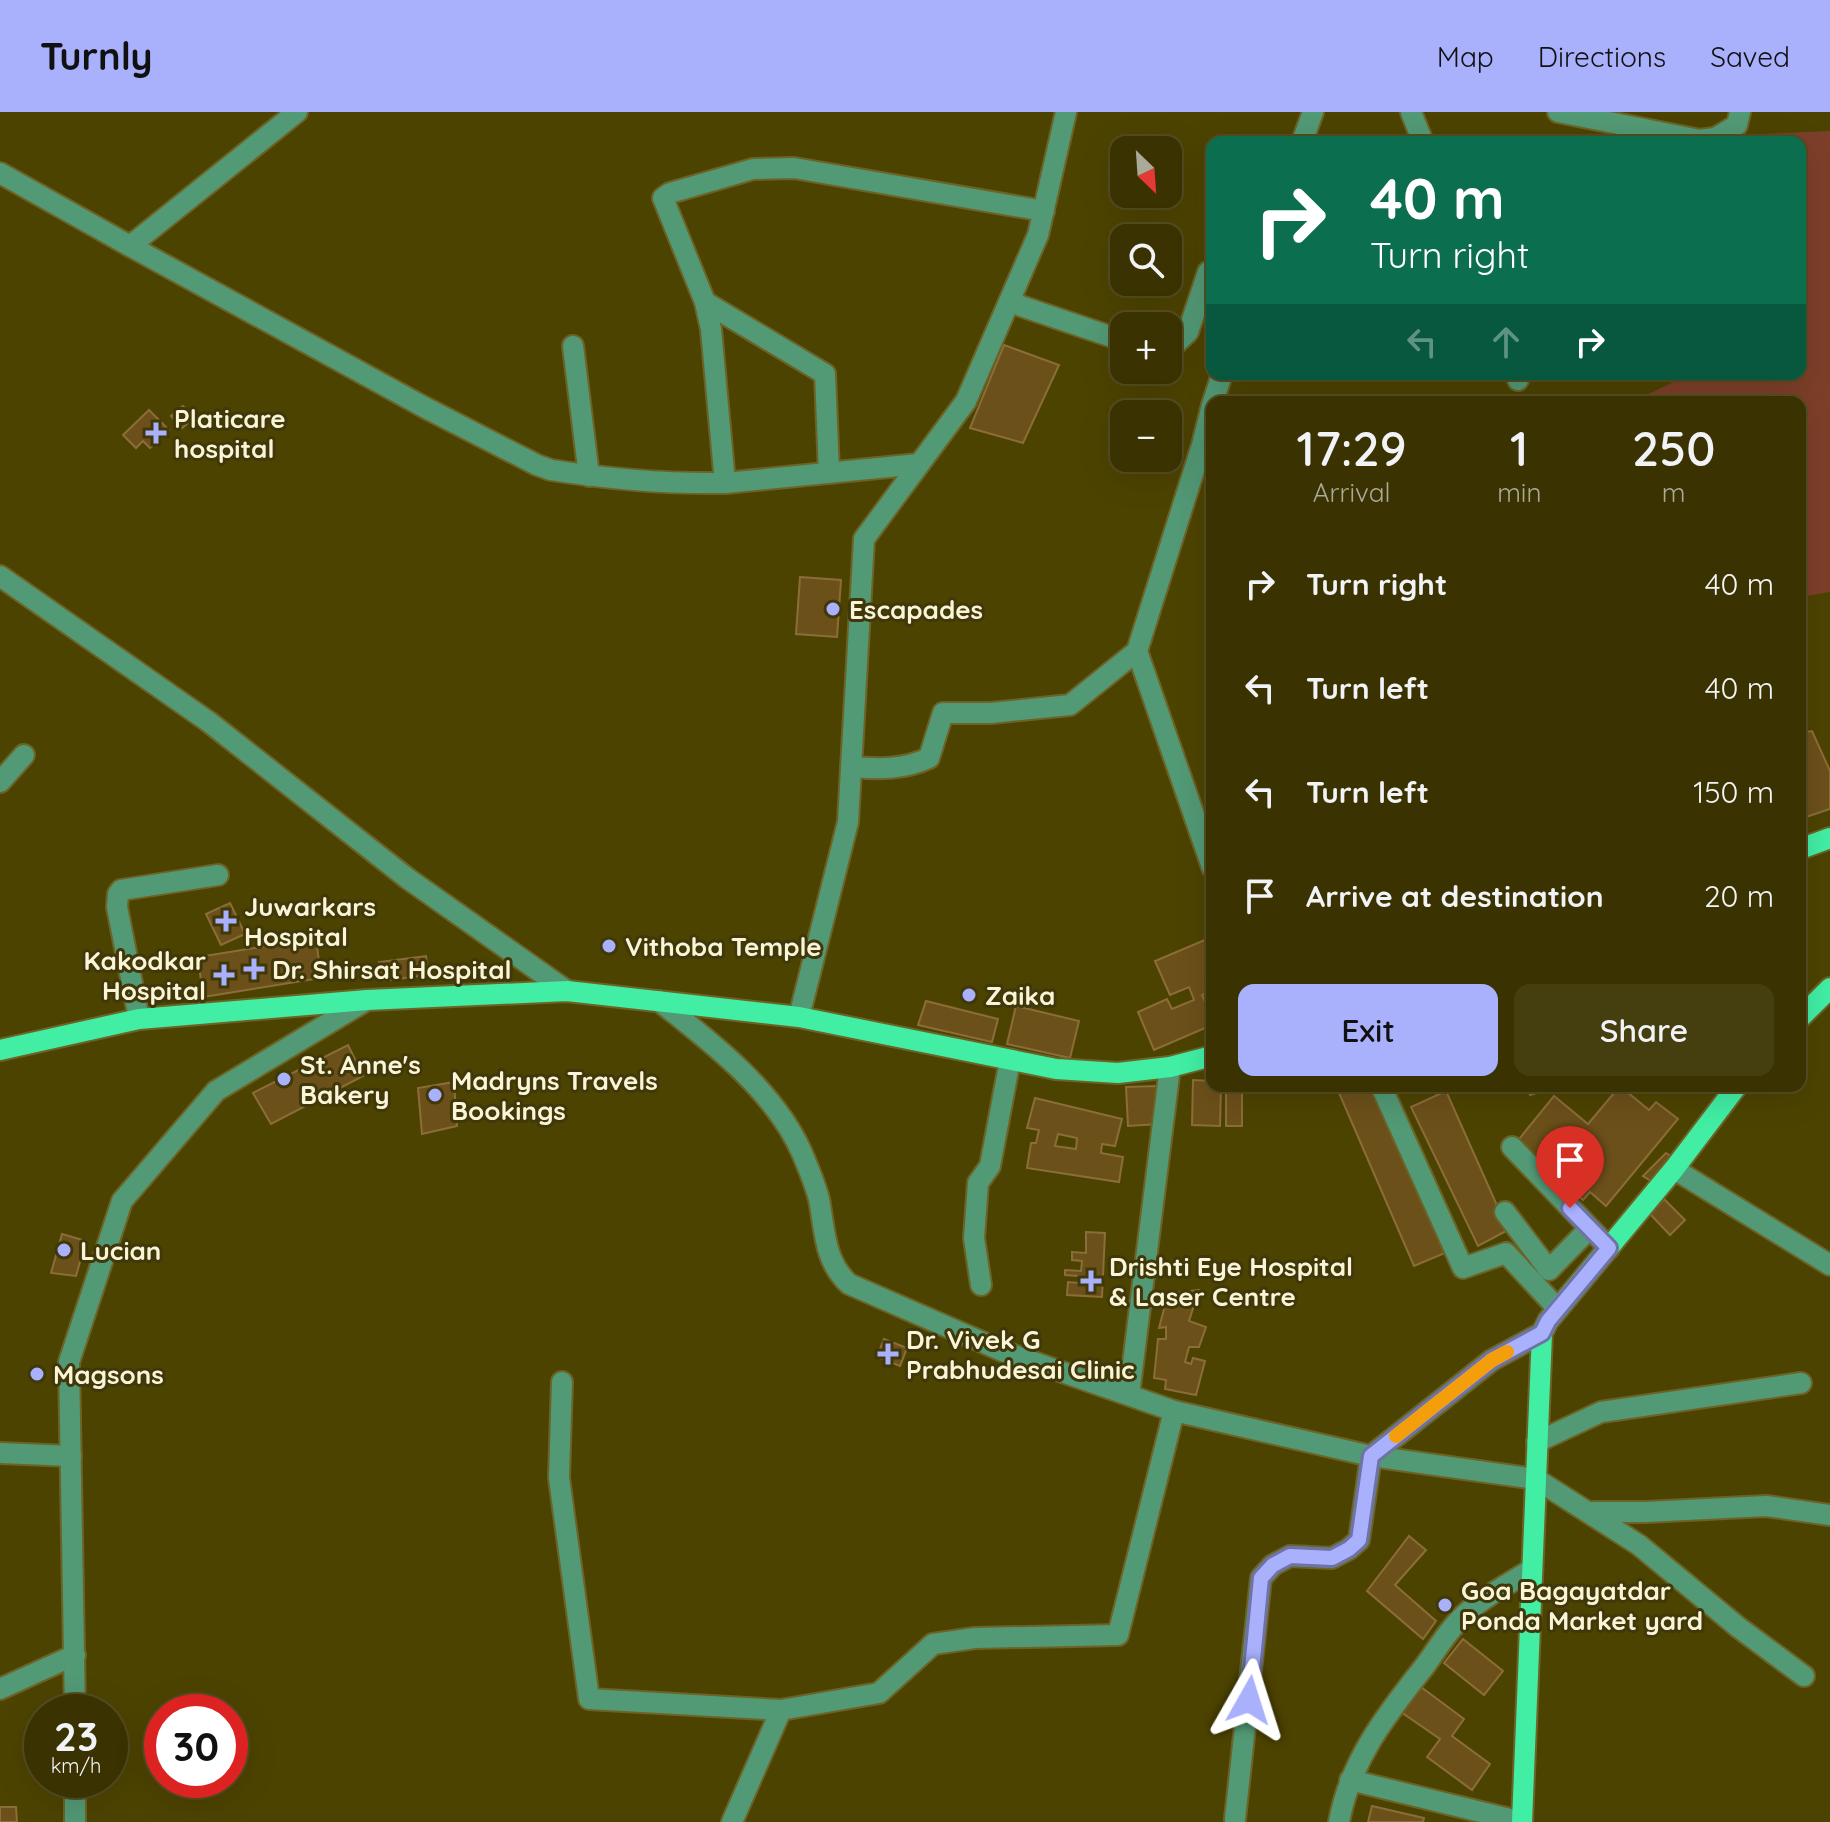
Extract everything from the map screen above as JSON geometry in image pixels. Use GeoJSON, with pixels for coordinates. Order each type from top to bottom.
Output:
{"type":"FeatureCollection","features":[{"type":"Feature","properties":{"kind":"main road"},"geometry":{"type":"LineString","coordinates":[[1806,847],[1830,838]]}},
{"type":"Feature","properties":{"kind":"main road"},"geometry":{"type":"LineString","coordinates":[[1806,1012],[1830,988]]}},
{"type":"Feature","properties":{"kind":"main road"},"geometry":{"type":"LineString","coordinates":[[0,1050],[139,1019],[367,1000],[567,991],[799,1017],[1056,1069],[1118,1073],[1170,1067],[1206,1058]]}},
{"type":"Feature","properties":{"kind":"main road"},"geometry":{"type":"LineString","coordinates":[[1522,1822],[1542,1333],[1548,1321],[1674,1169],[1732,1092]]}},
{"type":"Feature","properties":{"kind":"street"},"geometry":{"type":"LineString","coordinates":[[130,246],[297,112]]}},
{"type":"Feature","properties":{"kind":"street"},"geometry":{"type":"LineString","coordinates":[[799,1017],[848,822],[864,539],[966,401],[1038,235],[1066,112]]}},
{"type":"Feature","properties":{"kind":"street"},"geometry":{"type":"LineString","coordinates":[[1304,136],[1313,112]]}},
{"type":"Feature","properties":{"kind":"street"},"geometry":{"type":"LineString","coordinates":[[1411,112],[1421,136]]}},
{"type":"Feature","properties":{"kind":"street"},"geometry":{"type":"LineString","coordinates":[[1558,112],[1680,136]]}},
{"type":"Feature","properties":{"kind":"street"},"geometry":{"type":"LineString","coordinates":[[1718,136],[1737,125],[1740,112]]}},
{"type":"Feature","properties":{"kind":"street"},"geometry":{"type":"LineString","coordinates":[[725,483],[711,329],[705,302],[663,198],[670,193],[753,169],[794,168],[1044,211]]}},
{"type":"Feature","properties":{"kind":"street"},"geometry":{"type":"LineString","coordinates":[[0,173],[424,407],[537,465],[589,476],[667,483],[725,483],[919,464]]}},
{"type":"Feature","properties":{"kind":"street"},"geometry":{"type":"LineString","coordinates":[[1182,338],[1188,332],[1206,278]]}},
{"type":"Feature","properties":{"kind":"street"},"geometry":{"type":"LineString","coordinates":[[705,302],[825,374],[829,473]]}},
{"type":"Feature","properties":{"kind":"street"},"geometry":{"type":"LineString","coordinates":[[1009,302],[1110,336]]}},
{"type":"Feature","properties":{"kind":"street"},"geometry":{"type":"LineString","coordinates":[[573,346],[589,476]]}},
{"type":"Feature","properties":{"kind":"street"},"geometry":{"type":"LineString","coordinates":[[851,767],[892,769],[929,758],[943,713],[991,713],[1070,705],[1137,651],[1206,430]]}},
{"type":"Feature","properties":{"kind":"street"},"geometry":{"type":"LineString","coordinates":[[0,576],[209,722],[407,878],[567,991]]}},
{"type":"Feature","properties":{"kind":"street"},"geometry":{"type":"LineString","coordinates":[[1137,651],[1206,850]]}},
{"type":"Feature","properties":{"kind":"street"},"geometry":{"type":"LineString","coordinates":[[0,782],[24,755]]}},
{"type":"Feature","properties":{"kind":"street"},"geometry":{"type":"LineString","coordinates":[[139,1019],[117,907],[118,894],[121,890],[218,875]]}},
{"type":"Feature","properties":{"kind":"street"},"geometry":{"type":"LineString","coordinates":[[75,1694],[69,1362],[122,1201],[216,1091],[367,1000]]}},
{"type":"Feature","properties":{"kind":"street"},"geometry":{"type":"LineString","coordinates":[[659,1001],[711,1042],[768,1100],[801,1150],[818,1195],[829,1258],[838,1274],[849,1284],[1005,1352],[1174,1411],[1371,1456],[1536,1479],[1639,1545],[1738,1627],[1804,1676]]}},
{"type":"Feature","properties":{"kind":"street"},"geometry":{"type":"LineString","coordinates":[[981,1285],[974,1238],[978,1183],[990,1166],[1010,1060]]}},
{"type":"Feature","properties":{"kind":"street"},"geometry":{"type":"LineString","coordinates":[[1129,1395],[1170,1067]]}},
{"type":"Feature","properties":{"kind":"street"},"geometry":{"type":"LineString","coordinates":[[1384,1092],[1463,1268],[1506,1253],[1558,1309]]}},
{"type":"Feature","properties":{"kind":"street"},"geometry":{"type":"LineString","coordinates":[[1512,1147],[1609,1248]]}},
{"type":"Feature","properties":{"kind":"street"},"geometry":{"type":"LineString","coordinates":[[1674,1169],[1830,1265]]}},
{"type":"Feature","properties":{"kind":"street"},"geometry":{"type":"LineString","coordinates":[[1505,1212],[1549,1270],[1589,1229]]}},
{"type":"Feature","properties":{"kind":"street"},"geometry":{"type":"LineString","coordinates":[[1235,1819],[1261,1578],[1273,1565],[1290,1556],[1332,1558],[1349,1549],[1359,1540],[1371,1456],[1492,1360],[1542,1333]]}},
{"type":"Feature","properties":{"kind":"street"},"geometry":{"type":"LineString","coordinates":[[562,1382],[559,1478],[589,1699],[781,1710],[879,1693],[933,1644],[975,1638],[1118,1635],[1174,1411]]}},
{"type":"Feature","properties":{"kind":"street"},"geometry":{"type":"LineString","coordinates":[[1537,1442],[1601,1412],[1801,1383]]}},
{"type":"Feature","properties":{"kind":"street"},"geometry":{"type":"LineString","coordinates":[[0,1453],[71,1456]]}},
{"type":"Feature","properties":{"kind":"street"},"geometry":{"type":"LineString","coordinates":[[1588,1512],[1766,1506],[1830,1515]]}},
{"type":"Feature","properties":{"kind":"street"},"geometry":{"type":"LineString","coordinates":[[1339,1822],[1358,1759],[1389,1712],[1461,1618],[1532,1569]]}},
{"type":"Feature","properties":{"kind":"street"},"geometry":{"type":"LineString","coordinates":[[0,1689],[75,1655]]}},
{"type":"Feature","properties":{"kind":"street"},"geometry":{"type":"LineString","coordinates":[[732,1822],[781,1710]]}},
{"type":"Feature","properties":{"kind":"street"},"geometry":{"type":"LineString","coordinates":[[1350,1780],[1522,1822]]}},
{"type":"Feature","properties":{"kind":"street"},"geometry":{"type":"LineString","coordinates":[[75,1798],[75,1822]]}},
{"type":"Feature","properties":{"kind":"shaded area"},"geometry":{"type":"Polygon","coordinates":[[[1830,131],[1830,592],[1806,596],[1806,396],[1644,396],[1678,380],[1806,380],[1806,136],[1763,134],[1830,131]]]}},
{"type":"Feature","properties":{"kind":"building"},"geometry":{"type":"Polygon","coordinates":[[[1004,345],[1059,365],[1023,443],[970,428],[1004,345]]]}},
{"type":"Feature","properties":{"kind":"building"},"geometry":{"type":"Polygon","coordinates":[[[183,406],[194,418],[182,428],[171,416],[183,406]]]}},
{"type":"Feature","properties":{"kind":"building"},"geometry":{"type":"Polygon","coordinates":[[[149,410],[169,430],[150,448],[143,441],[136,448],[123,435],[149,410]]]}},
{"type":"Feature","properties":{"kind":"building"},"geometry":{"type":"Polygon","coordinates":[[[800,577],[841,580],[837,637],[796,634],[800,577]]]}},
{"type":"Feature","properties":{"kind":"building"},"geometry":{"type":"Polygon","coordinates":[[[1812,731],[1830,771],[1830,809],[1806,817],[1806,732],[1812,731]]]}},
{"type":"Feature","properties":{"kind":"building"},"geometry":{"type":"Polygon","coordinates":[[[230,903],[245,934],[221,945],[206,914],[230,903]]]}},
{"type":"Feature","properties":{"kind":"building"},"geometry":{"type":"Polygon","coordinates":[[[316,938],[321,978],[203,997],[198,957],[316,938]]]}},
{"type":"Feature","properties":{"kind":"building"},"geometry":{"type":"Polygon","coordinates":[[[1206,939],[1206,993],[1202,995],[1206,1002],[1206,1028],[1154,1050],[1138,1012],[1167,999],[1172,1009],[1194,1000],[1189,987],[1170,995],[1155,961],[1206,939]]]}},
{"type":"Feature","properties":{"kind":"building"},"geometry":{"type":"Polygon","coordinates":[[[426,956],[428,975],[382,981],[379,962],[426,956]]]}},
{"type":"Feature","properties":{"kind":"building"},"geometry":{"type":"Polygon","coordinates":[[[926,1001],[998,1019],[992,1042],[918,1025],[926,1001]]]}},
{"type":"Feature","properties":{"kind":"building"},"geometry":{"type":"Polygon","coordinates":[[[1016,1006],[1079,1021],[1070,1058],[1007,1044],[1016,1006]]]}},
{"type":"Feature","properties":{"kind":"building"},"geometry":{"type":"Polygon","coordinates":[[[348,1045],[363,1076],[271,1124],[253,1093],[348,1045]]]}},
{"type":"Feature","properties":{"kind":"building"},"geometry":{"type":"Polygon","coordinates":[[[1193,1080],[1206,1081],[1206,1092],[1221,1092],[1220,1126],[1192,1125],[1193,1080]]]}},
{"type":"Feature","properties":{"kind":"building"},"geometry":{"type":"Polygon","coordinates":[[[454,1082],[457,1126],[422,1134],[418,1088],[454,1082]]]}},
{"type":"Feature","properties":{"kind":"building"},"geometry":{"type":"Polygon","coordinates":[[[1157,1086],[1159,1124],[1128,1126],[1126,1087],[1157,1086]]]}},
{"type":"Feature","properties":{"kind":"building"},"geometry":{"type":"Polygon","coordinates":[[[1226,1092],[1242,1092],[1242,1126],[1226,1126],[1226,1092]]]}},
{"type":"Feature","properties":{"kind":"building"},"geometry":{"type":"Polygon","coordinates":[[[1339,1092],[1377,1092],[1445,1253],[1414,1266],[1339,1092]]]}},
{"type":"Feature","properties":{"kind":"building"},"geometry":{"type":"Polygon","coordinates":[[[1446,1092],[1508,1230],[1478,1246],[1411,1107],[1446,1092]]]}},
{"type":"Feature","properties":{"kind":"building"},"geometry":{"type":"Polygon","coordinates":[[[1615,1092],[1627,1092],[1649,1110],[1656,1102],[1678,1119],[1606,1206],[1590,1192],[1583,1200],[1515,1144],[1554,1096],[1588,1124],[1615,1092]]]}},
{"type":"Feature","properties":{"kind":"building"},"geometry":{"type":"Polygon","coordinates":[[[1035,1098],[1122,1119],[1115,1146],[1102,1144],[1101,1153],[1123,1157],[1119,1182],[1027,1168],[1031,1143],[1036,1143],[1039,1130],[1027,1128],[1035,1098]],[[1058,1134],[1055,1146],[1076,1149],[1077,1138],[1058,1134]]]}},
{"type":"Feature","properties":{"kind":"building"},"geometry":{"type":"Polygon","coordinates":[[[1666,1153],[1677,1160],[1654,1183],[1643,1176],[1666,1153]]]}},
{"type":"Feature","properties":{"kind":"building"},"geometry":{"type":"Polygon","coordinates":[[[1664,1199],[1685,1220],[1670,1235],[1650,1214],[1664,1199]]]}},
{"type":"Feature","properties":{"kind":"building"},"geometry":{"type":"Polygon","coordinates":[[[1086,1232],[1105,1233],[1102,1297],[1067,1295],[1068,1282],[1079,1283],[1079,1276],[1065,1275],[1065,1270],[1081,1271],[1082,1261],[1072,1260],[1072,1252],[1086,1253],[1086,1232]]]}},
{"type":"Feature","properties":{"kind":"building"},"geometry":{"type":"Polygon","coordinates":[[[62,1234],[86,1241],[76,1276],[51,1273],[62,1234]]]}},
{"type":"Feature","properties":{"kind":"building"},"geometry":{"type":"Polygon","coordinates":[[[1199,1290],[1189,1321],[1206,1327],[1199,1347],[1189,1347],[1185,1362],[1191,1364],[1193,1358],[1205,1361],[1196,1395],[1165,1389],[1166,1380],[1154,1378],[1158,1339],[1166,1339],[1166,1327],[1159,1328],[1168,1294],[1199,1290]]]}},
{"type":"Feature","properties":{"kind":"building"},"geometry":{"type":"Polygon","coordinates":[[[884,1339],[907,1348],[900,1366],[877,1357],[884,1339]]]}},
{"type":"Feature","properties":{"kind":"building"},"geometry":{"type":"Polygon","coordinates":[[[1409,1536],[1426,1550],[1395,1585],[1436,1621],[1423,1639],[1367,1591],[1409,1536]]]}},
{"type":"Feature","properties":{"kind":"building"},"geometry":{"type":"Polygon","coordinates":[[[1463,1639],[1503,1671],[1484,1695],[1444,1663],[1463,1639]]]}},
{"type":"Feature","properties":{"kind":"building"},"geometry":{"type":"Polygon","coordinates":[[[1421,1687],[1464,1719],[1452,1736],[1490,1764],[1472,1790],[1427,1757],[1440,1739],[1401,1712],[1421,1687]]]}},
{"type":"Feature","properties":{"kind":"building"},"geometry":{"type":"Polygon","coordinates":[[[1372,1806],[1424,1818],[1423,1822],[1368,1822],[1372,1806]]]}},
{"type":"Feature","properties":{"kind":"building"},"geometry":{"type":"Polygon","coordinates":[[[0,1807],[16,1807],[17,1822],[0,1822],[0,1807]]]}},
{"type":"Feature","properties":{"kind":"slow traffic"},"geometry":{"type":"LineString","coordinates":[[1396,1436],[1492,1360],[1507,1352]]}},
{"type":"Feature","properties":{"kind":"place","name":"Platicare hospital"},"geometry":{"type":"Point","coordinates":[156,433]}},
{"type":"Feature","properties":{"kind":"place","name":"Escapades"},"geometry":{"type":"Point","coordinates":[833,609]}},
{"type":"Feature","properties":{"kind":"place","name":"Juwarkars Hospital"},"geometry":{"type":"Point","coordinates":[226,921]}},
{"type":"Feature","properties":{"kind":"place","name":"Vithoba Temple"},"geometry":{"type":"Point","coordinates":[609,946]}},
{"type":"Feature","properties":{"kind":"place","name":"Dr. Shirsat Hospital"},"geometry":{"type":"Point","coordinates":[254,969]}},
{"type":"Feature","properties":{"kind":"place","name":"Kakodkar Hospital"},"geometry":{"type":"Point","coordinates":[224,975]}},
{"type":"Feature","properties":{"kind":"place","name":"Zaika"},"geometry":{"type":"Point","coordinates":[969,995]}},
{"type":"Feature","properties":{"kind":"place","name":"St. Anne's Bakery"},"geometry":{"type":"Point","coordinates":[284,1079]}},
{"type":"Feature","properties":{"kind":"place","name":"Madryns Travels Bookings"},"geometry":{"type":"Point","coordinates":[435,1095]}},
{"type":"Feature","properties":{"kind":"place","name":"Lucian"},"geometry":{"type":"Point","coordinates":[64,1250]}},
{"type":"Feature","properties":{"kind":"place","name":"Drishti Eye Hospital & Laser Centre"},"geometry":{"type":"Point","coordinates":[1091,1281]}},
{"type":"Feature","properties":{"kind":"place","name":"Dr. Vivek G Prabhudesai Clinic"},"geometry":{"type":"Point","coordinates":[888,1354]}},
{"type":"Feature","properties":{"kind":"place","name":"Magsons"},"geometry":{"type":"Point","coordinates":[37,1374]}},
{"type":"Feature","properties":{"kind":"place","name":"Goa Bagayatdar Ponda Market yard"},"geometry":{"type":"Point","coordinates":[1445,1605]}},
{"type":"Feature","properties":{"kind":"route"},"geometry":{"type":"LineString","coordinates":[[1249,1700],[1261,1578],[1273,1565],[1290,1556],[1332,1558],[1349,1549],[1359,1540],[1371,1456],[1492,1360],[1542,1333],[1548,1321],[1609,1248],[1570,1208]]}}]}
